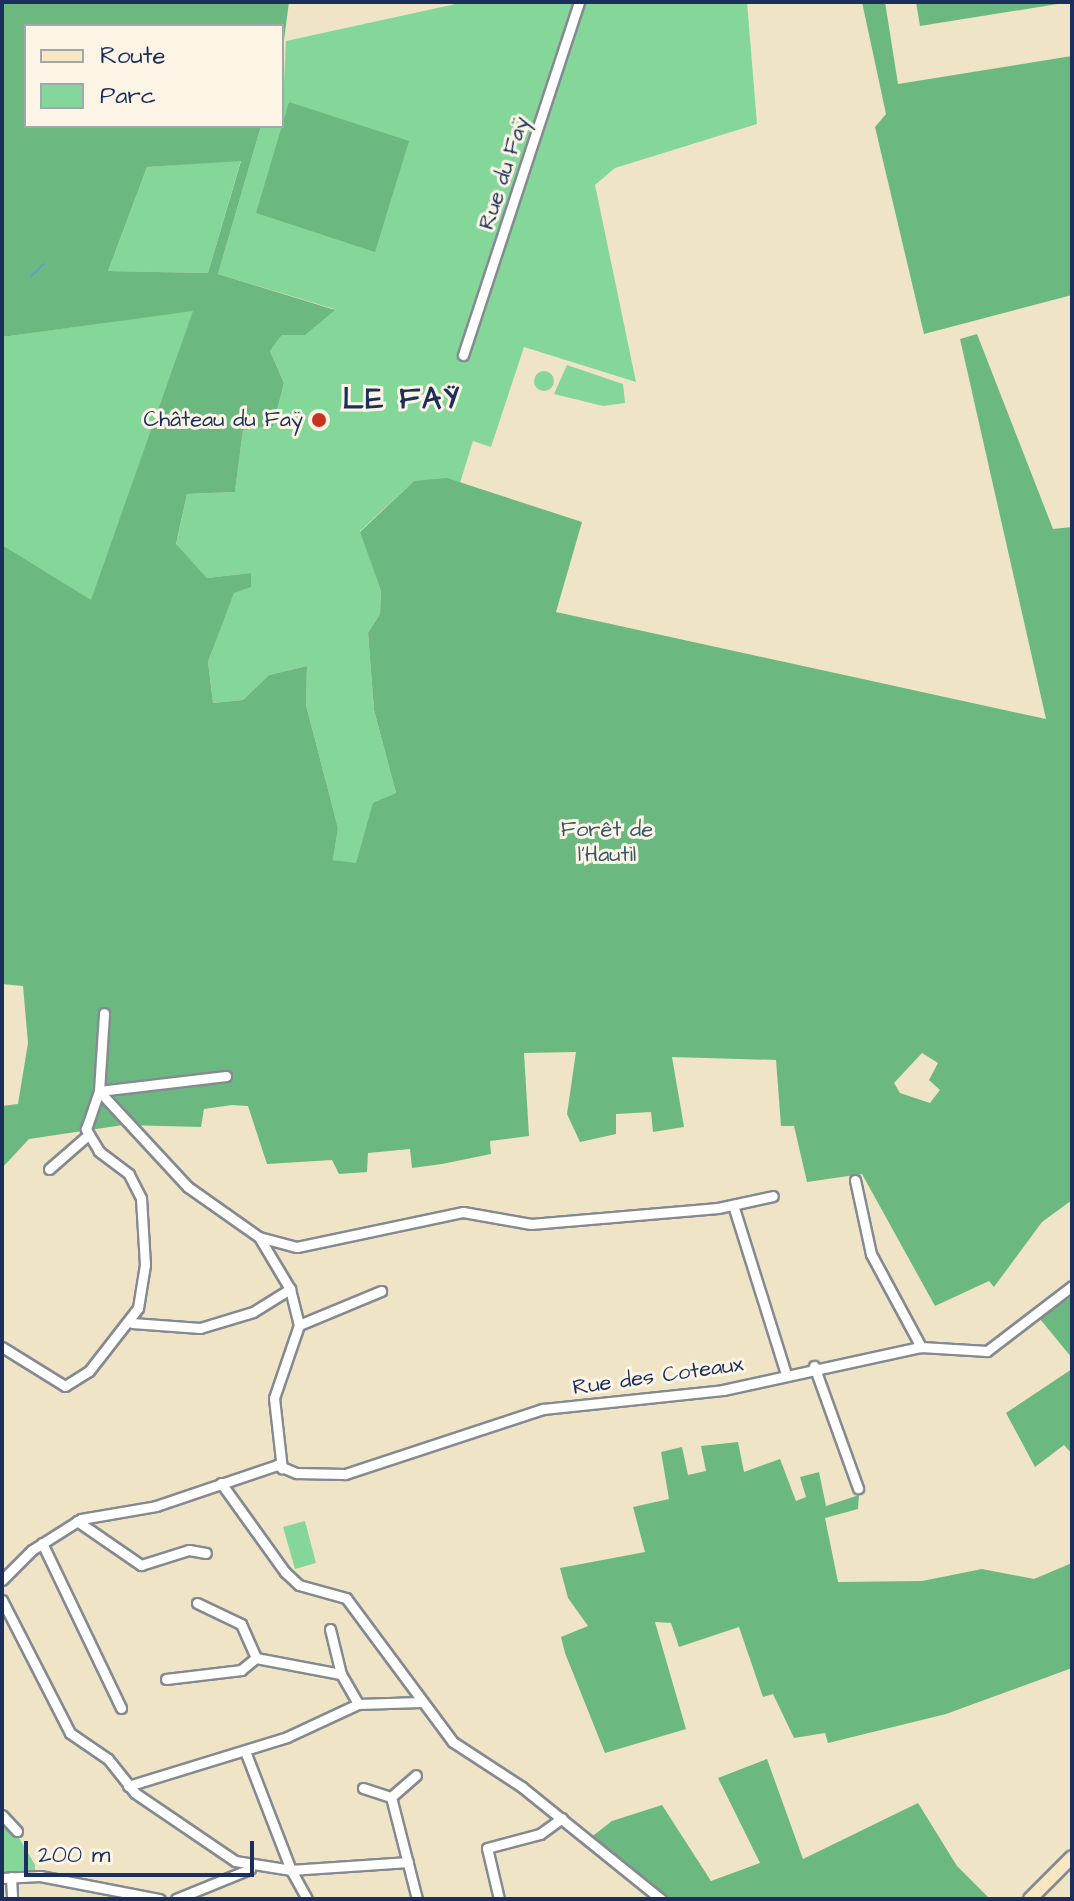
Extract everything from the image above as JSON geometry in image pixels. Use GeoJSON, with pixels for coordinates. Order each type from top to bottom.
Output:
{"type":"FeatureCollection","features":[{"type":"Feature","properties":{"kind":"main road"},"geometry":{"type":"LineString","coordinates":[[1030,1899],[1072,1857]]}},
{"type":"Feature","properties":{"kind":"street","name":"Rue du Faÿ"},"geometry":{"type":"LineString","coordinates":[[463,355],[579,2]]}},
{"type":"Feature","properties":{"kind":"street"},"geometry":{"type":"LineString","coordinates":[[49,1169],[88,1135],[99,1091],[104,1013]]}},
{"type":"Feature","properties":{"kind":"street"},"geometry":{"type":"LineString","coordinates":[[99,1091],[226,1076]]}},
{"type":"Feature","properties":{"kind":"street"},"geometry":{"type":"LineString","coordinates":[[99,1091],[188,1187],[259,1237],[297,1247],[463,1212],[531,1224],[733,1205],[773,1196]]}},
{"type":"Feature","properties":{"kind":"street"},"geometry":{"type":"LineString","coordinates":[[2,1347],[65,1386],[79,1382],[132,1323],[144,1273],[138,1190],[88,1135]]}},
{"type":"Feature","properties":{"kind":"street"},"geometry":{"type":"LineString","coordinates":[[855,1180],[871,1254],[921,1347]]}},
{"type":"Feature","properties":{"kind":"street"},"geometry":{"type":"LineString","coordinates":[[733,1205],[786,1374]]}},
{"type":"Feature","properties":{"kind":"street"},"geometry":{"type":"LineString","coordinates":[[259,1237],[290,1289],[299,1325],[274,1398],[282,1469]]}},
{"type":"Feature","properties":{"kind":"street","name":"Rue des Coteaux"},"geometry":{"type":"LineString","coordinates":[[2,1580],[42,1543],[77,1521],[257,1472],[282,1469],[345,1474],[503,1418],[723,1390],[814,1366],[921,1347],[970,1353],[999,1346],[1072,1286]]}},
{"type":"Feature","properties":{"kind":"street"},"geometry":{"type":"LineString","coordinates":[[132,1323],[210,1325],[253,1312],[290,1289]]}},
{"type":"Feature","properties":{"kind":"street"},"geometry":{"type":"LineString","coordinates":[[299,1325],[381,1291]]}},
{"type":"Feature","properties":{"kind":"street"},"geometry":{"type":"LineString","coordinates":[[814,1366],[858,1488]]}},
{"type":"Feature","properties":{"kind":"street"},"geometry":{"type":"LineString","coordinates":[[221,1483],[292,1579],[346,1598],[421,1702],[464,1752],[562,1818],[660,1899]]}},
{"type":"Feature","properties":{"kind":"street"},"geometry":{"type":"LineString","coordinates":[[77,1521],[141,1565],[189,1550],[206,1553]]}},
{"type":"Feature","properties":{"kind":"street"},"geometry":{"type":"LineString","coordinates":[[42,1543],[121,1708]]}},
{"type":"Feature","properties":{"kind":"street"},"geometry":{"type":"LineString","coordinates":[[2,1600],[70,1733],[108,1759],[128,1786],[250,1869]]}},
{"type":"Feature","properties":{"kind":"street"},"geometry":{"type":"LineString","coordinates":[[197,1603],[241,1624],[256,1658]]}},
{"type":"Feature","properties":{"kind":"street"},"geometry":{"type":"LineString","coordinates":[[330,1629],[341,1674],[358,1704]]}},
{"type":"Feature","properties":{"kind":"street"},"geometry":{"type":"LineString","coordinates":[[166,1679],[241,1670],[256,1658],[341,1674]]}},
{"type":"Feature","properties":{"kind":"street"},"geometry":{"type":"LineString","coordinates":[[128,1786],[287,1737],[358,1704],[421,1702]]}},
{"type":"Feature","properties":{"kind":"street"},"geometry":{"type":"LineString","coordinates":[[245,1751],[291,1870],[307,1899]]}},
{"type":"Feature","properties":{"kind":"street"},"geometry":{"type":"LineString","coordinates":[[391,1797],[416,1775]]}},
{"type":"Feature","properties":{"kind":"street"},"geometry":{"type":"LineString","coordinates":[[363,1788],[391,1797]]}},
{"type":"Feature","properties":{"kind":"street"},"geometry":{"type":"LineString","coordinates":[[391,1797],[417,1899]]}},
{"type":"Feature","properties":{"kind":"street"},"geometry":{"type":"LineString","coordinates":[[2,1815],[17,1831]]}},
{"type":"Feature","properties":{"kind":"street"},"geometry":{"type":"LineString","coordinates":[[499,1899],[487,1848],[540,1834],[562,1818]]}},
{"type":"Feature","properties":{"kind":"street"},"geometry":{"type":"LineString","coordinates":[[176,1899],[250,1869],[291,1870],[408,1862]]}},
{"type":"Feature","properties":{"kind":"street"},"geometry":{"type":"LineString","coordinates":[[12,1899],[7,1878],[40,1876],[120,1896],[160,1899]]}},
{"type":"Feature","properties":{"kind":"green space","name":"Forêt de l'Hautil"},"geometry":{"type":"Polygon","coordinates":[[[2,2],[289,2],[284,40],[284,24],[24,24],[24,128],[260,128],[218,274],[335,310],[305,335],[282,335],[270,351],[284,383],[273,426],[243,430],[235,492],[187,494],[176,544],[207,578],[251,573],[251,587],[234,593],[208,662],[213,703],[243,700],[269,675],[307,666],[306,705],[338,828],[333,860],[356,863],[373,803],[396,793],[374,710],[368,633],[380,614],[381,591],[360,532],[414,481],[447,478],[582,522],[556,612],[1046,719],[960,339],[977,334],[1053,529],[1072,527],[1072,1200],[1042,1222],[994,1287],[989,1281],[935,1306],[862,1174],[807,1182],[794,1126],[781,1126],[776,1060],[672,1057],[684,1127],[653,1132],[651,1112],[616,1114],[616,1134],[580,1142],[567,1114],[576,1052],[524,1053],[529,1136],[490,1141],[491,1154],[442,1164],[412,1168],[410,1149],[368,1153],[367,1172],[339,1174],[332,1160],[267,1164],[248,1106],[232,1105],[204,1109],[201,1127],[123,1125],[29,1139],[2,1168],[2,1106],[18,1104],[28,1043],[23,986],[2,984],[2,545],[91,600],[193,311],[2,337],[2,2]],[[241,161],[147,167],[108,271],[208,273],[241,161]],[[922,1053],[894,1083],[900,1093],[930,1103],[940,1090],[929,1080],[938,1063],[922,1053]]]}},
{"type":"Feature","properties":{"kind":"green space"},"geometry":{"type":"Polygon","coordinates":[[[465,2],[747,2],[757,124],[615,168],[595,185],[636,382],[524,347],[491,447],[473,441],[460,483],[414,481],[360,531],[381,591],[380,614],[368,633],[374,710],[396,793],[356,864],[333,860],[338,828],[306,705],[307,666],[269,675],[243,700],[213,703],[208,662],[234,592],[251,573],[207,578],[176,545],[187,494],[235,492],[243,430],[273,426],[284,383],[270,351],[282,335],[334,309],[218,274],[260,128],[284,128],[286,41],[465,2]]]}},
{"type":"Feature","properties":{"kind":"green space"},"geometry":{"type":"Polygon","coordinates":[[[862,2],[885,2],[898,84],[1072,56],[1072,295],[924,334],[875,127],[886,114],[862,2]]]}},
{"type":"Feature","properties":{"kind":"green space"},"geometry":{"type":"Polygon","coordinates":[[[916,2],[1070,2],[920,26],[916,2]]]}},
{"type":"Feature","properties":{"kind":"green space"},"geometry":{"type":"Polygon","coordinates":[[[289,102],[409,141],[375,252],[256,213],[281,128],[284,128],[289,102]]]}},
{"type":"Feature","properties":{"kind":"green space"},"geometry":{"type":"Polygon","coordinates":[[[241,160],[208,273],[108,271],[147,167],[241,160]]]}},
{"type":"Feature","properties":{"kind":"green space"},"geometry":{"type":"Polygon","coordinates":[[[194,310],[96,592],[91,601],[81,599],[2,545],[2,337],[194,310]]]}},
{"type":"Feature","properties":{"kind":"green space"},"geometry":{"type":"Polygon","coordinates":[[[567,365],[623,384],[625,403],[603,406],[554,394],[567,365]]]}},
{"type":"Feature","properties":{"kind":"green space"},"geometry":{"type":"Polygon","coordinates":[[[544,371],[551,374],[554,381],[551,388],[544,391],[537,388],[534,381],[537,374],[544,371]]]}},
{"type":"Feature","properties":{"kind":"green space"},"geometry":{"type":"Polygon","coordinates":[[[1072,1295],[1072,1358],[1040,1319],[1072,1295]]]}},
{"type":"Feature","properties":{"kind":"green space"},"geometry":{"type":"Polygon","coordinates":[[[1072,1369],[1072,1454],[1064,1445],[1035,1467],[1006,1413],[1072,1369]]]}},
{"type":"Feature","properties":{"kind":"green space"},"geometry":{"type":"Polygon","coordinates":[[[738,1442],[744,1472],[780,1459],[796,1501],[806,1497],[800,1477],[819,1472],[826,1506],[859,1495],[858,1509],[825,1518],[838,1582],[922,1581],[982,1569],[1034,1579],[1072,1563],[1072,1668],[946,1714],[828,1743],[825,1733],[794,1738],[773,1694],[763,1697],[739,1627],[679,1647],[671,1623],[655,1622],[686,1729],[605,1753],[561,1637],[588,1626],[568,1598],[560,1568],[645,1552],[633,1507],[669,1499],[661,1452],[682,1447],[688,1475],[706,1471],[701,1446],[738,1442]]]}},
{"type":"Feature","properties":{"kind":"green space"},"geometry":{"type":"Polygon","coordinates":[[[305,1521],[316,1563],[295,1569],[283,1527],[305,1521]]]}},
{"type":"Feature","properties":{"kind":"green space"},"geometry":{"type":"Polygon","coordinates":[[[767,1759],[803,1859],[918,1803],[957,1866],[990,1899],[671,1899],[586,1841],[612,1821],[662,1805],[711,1881],[760,1863],[718,1778],[767,1759]]]}},
{"type":"Feature","properties":{"kind":"green space"},"geometry":{"type":"Polygon","coordinates":[[[8,1819],[35,1870],[2,1872],[2,1821],[8,1819]]]}},
{"type":"Feature","properties":{"kind":"waterway"},"geometry":{"type":"LineString","coordinates":[[40,267],[44,264]]}},
{"type":"Feature","properties":{"kind":"waterway"},"geometry":{"type":"LineString","coordinates":[[31,276],[39,269]]}},
{"type":"Feature","properties":{"kind":"place","name":"Château du Faÿ"},"geometry":{"type":"Point","coordinates":[319,420]}},
{"type":"Feature","properties":{"kind":"district","name":"LE FAŸ"},"geometry":{"type":"Point","coordinates":[402,399]}}]}
